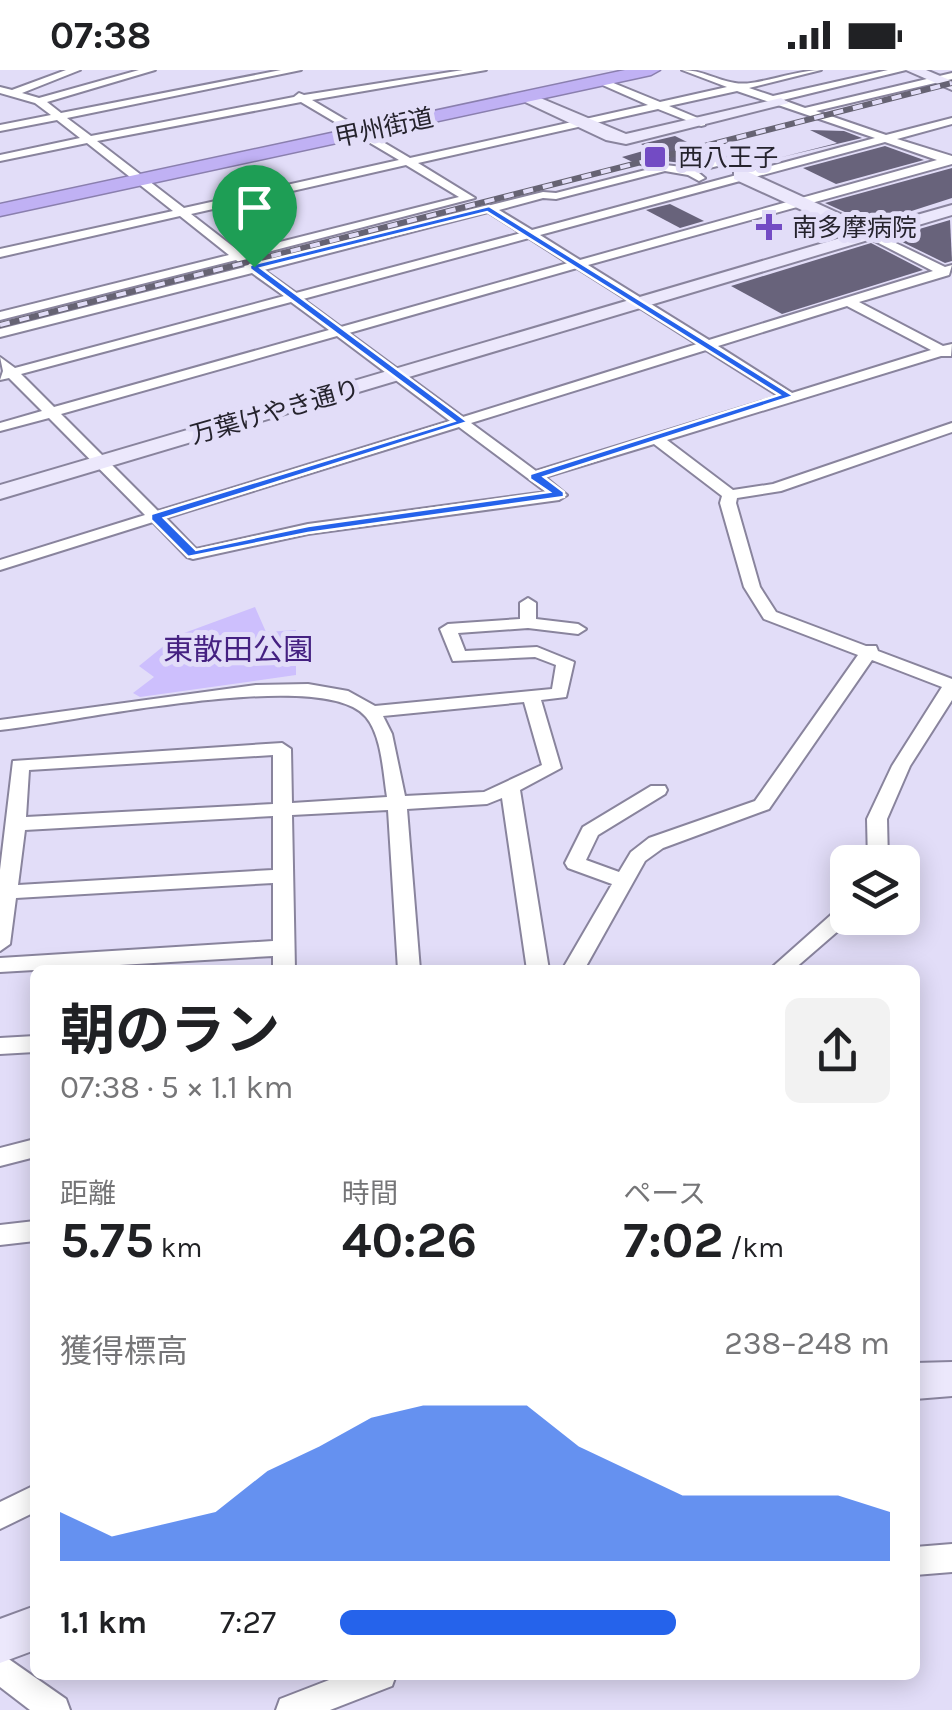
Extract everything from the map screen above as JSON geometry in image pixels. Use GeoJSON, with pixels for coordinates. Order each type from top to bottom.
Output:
{"type":"FeatureCollection","features":[{"type":"Feature","properties":{"kind":"highway","name":"甲州街道"},"geometry":{"type":"LineString","coordinates":[[0,210],[651,70]]}},
{"type":"Feature","properties":{"kind":"street"},"geometry":{"type":"LineString","coordinates":[[0,98],[75,70]]}},
{"type":"Feature","properties":{"kind":"street"},"geometry":{"type":"LineString","coordinates":[[39,100],[150,70]]}},
{"type":"Feature","properties":{"kind":"street"},"geometry":{"type":"LineString","coordinates":[[0,128],[262,73],[296,70]]}},
{"type":"Feature","properties":{"kind":"street"},"geometry":{"type":"LineString","coordinates":[[0,158],[302,98],[481,70]]}},
{"type":"Feature","properties":{"kind":"street"},"geometry":{"type":"LineString","coordinates":[[687,70],[951,160]]}},
{"type":"Feature","properties":{"kind":"street"},"geometry":{"type":"LineString","coordinates":[[0,252],[816,70]]}},
{"type":"Feature","properties":{"kind":"street"},"geometry":{"type":"LineString","coordinates":[[526,97],[626,139],[901,70]]}},
{"type":"Feature","properties":{"kind":"street"},"geometry":{"type":"LineString","coordinates":[[913,70],[948,82]]}},
{"type":"Feature","properties":{"kind":"street"},"geometry":{"type":"LineString","coordinates":[[262,73],[278,83]]}},
{"type":"Feature","properties":{"kind":"street"},"geometry":{"type":"LineString","coordinates":[[601,80],[701,123]]}},
{"type":"Feature","properties":{"kind":"street"},"geometry":{"type":"LineString","coordinates":[[812,113],[948,82]]}},
{"type":"Feature","properties":{"kind":"street"},"geometry":{"type":"LineString","coordinates":[[894,104],[948,82]]}},
{"type":"Feature","properties":{"kind":"street"},"geometry":{"type":"LineString","coordinates":[[0,90],[39,100],[238,256],[559,494],[308,530],[193,554],[52,413],[6,374],[0,361]]}},
{"type":"Feature","properties":{"kind":"street"},"geometry":{"type":"LineString","coordinates":[[0,316],[468,198],[290,90]]}},
{"type":"Feature","properties":{"kind":"street"},"geometry":{"type":"LineString","coordinates":[[835,120],[858,114]]}},
{"type":"Feature","properties":{"kind":"street"},"geometry":{"type":"LineString","coordinates":[[6,374],[952,121]]}},
{"type":"Feature","properties":{"kind":"street"},"geometry":{"type":"LineString","coordinates":[[693,172],[734,159],[766,168]]}},
{"type":"Feature","properties":{"kind":"street"},"geometry":{"type":"LineString","coordinates":[[0,427],[951,160]]}},
{"type":"Feature","properties":{"kind":"street"},"geometry":{"type":"LineString","coordinates":[[0,333],[489,208],[665,168],[693,172],[710,183]]}},
{"type":"Feature","properties":{"kind":"street"},"geometry":{"type":"LineString","coordinates":[[740,175],[948,271]]}},
{"type":"Feature","properties":{"kind":"street"},"geometry":{"type":"LineString","coordinates":[[489,208],[788,396]]}},
{"type":"Feature","properties":{"kind":"street","name":"万葉けやき通り"},"geometry":{"type":"LineString","coordinates":[[0,492],[952,210]]}},
{"type":"Feature","properties":{"kind":"street"},"geometry":{"type":"LineString","coordinates":[[380,236],[393,245]]}},
{"type":"Feature","properties":{"kind":"street"},"geometry":{"type":"LineString","coordinates":[[406,253],[420,262]]}},
{"type":"Feature","properties":{"kind":"street"},"geometry":{"type":"LineString","coordinates":[[0,565],[948,271]]}},
{"type":"Feature","properties":{"kind":"street"},"geometry":{"type":"LineString","coordinates":[[849,302],[949,352]]}},
{"type":"Feature","properties":{"kind":"street"},"geometry":{"type":"LineString","coordinates":[[534,476],[788,396],[949,352]]}},
{"type":"Feature","properties":{"kind":"street"},"geometry":{"type":"LineString","coordinates":[[656,438],[730,495],[776,488],[952,427]]}},
{"type":"Feature","properties":{"kind":"street"},"geometry":{"type":"LineString","coordinates":[[730,495],[728,503],[752,587],[770,615],[870,650],[952,686],[901,766],[877,819],[878,845]]}},
{"type":"Feature","properties":{"kind":"street"},"geometry":{"type":"LineString","coordinates":[[528,602],[528,623]]}},
{"type":"Feature","properties":{"kind":"street"},"geometry":{"type":"LineString","coordinates":[[373,712],[560,693],[564,662],[537,652],[458,657],[448,629],[528,623],[578,629]]}},
{"type":"Feature","properties":{"kind":"street"},"geometry":{"type":"LineString","coordinates":[[575,965],[638,857],[656,843],[762,805],[870,650]]}},
{"type":"Feature","properties":{"kind":"street"},"geometry":{"type":"LineString","coordinates":[[0,725],[278,687],[329,690],[349,696],[373,712],[383,736],[396,806],[409,965]]}},
{"type":"Feature","properties":{"kind":"street"},"geometry":{"type":"LineString","coordinates":[[16,824],[487,798],[552,768],[531,696]]}},
{"type":"Feature","properties":{"kind":"street"},"geometry":{"type":"LineString","coordinates":[[0,944],[20,764],[282,749],[283,959],[0,965]]}},
{"type":"Feature","properties":{"kind":"street"},"geometry":{"type":"LineString","coordinates":[[510,788],[537,965]]}},
{"type":"Feature","properties":{"kind":"street"},"geometry":{"type":"LineString","coordinates":[[624,881],[576,864],[590,831],[658,790]]}},
{"type":"Feature","properties":{"kind":"street"},"geometry":{"type":"LineString","coordinates":[[7,892],[282,876]]}},
{"type":"Feature","properties":{"kind":"street"},"geometry":{"type":"LineString","coordinates":[[786,965],[830,927]]}},
{"type":"Feature","properties":{"kind":"street"},"geometry":{"type":"LineString","coordinates":[[0,1046],[30,1044]]}},
{"type":"Feature","properties":{"kind":"street"},"geometry":{"type":"LineString","coordinates":[[0,1156],[30,1149]]}},
{"type":"Feature","properties":{"kind":"street"},"geometry":{"type":"LineString","coordinates":[[0,1236],[30,1232]]}},
{"type":"Feature","properties":{"kind":"street"},"geometry":{"type":"LineString","coordinates":[[920,1380],[952,1379]]}},
{"type":"Feature","properties":{"kind":"street"},"geometry":{"type":"LineString","coordinates":[[0,1516],[30,1501]]}},
{"type":"Feature","properties":{"kind":"street"},"geometry":{"type":"LineString","coordinates":[[920,1561],[952,1558]]}},
{"type":"Feature","properties":{"kind":"street"},"geometry":{"type":"LineString","coordinates":[[0,1641],[30,1630]]}},
{"type":"Feature","properties":{"kind":"street"},"geometry":{"type":"LineString","coordinates":[[0,1668],[55,1710]]}},
{"type":"Feature","properties":{"kind":"street"},"geometry":{"type":"LineString","coordinates":[[291,1710],[368,1680]]}},
{"type":"Feature","properties":{"kind":"green space","name":"東散田公園"},"geometry":{"type":"Polygon","coordinates":[[[255,607],[266,632],[296,630],[296,675],[140,697],[133,693],[154,677],[139,666],[176,636],[255,607]]]}},
{"type":"Feature","properties":{"kind":"building"},"geometry":{"type":"Polygon","coordinates":[[[810,130],[844,131],[862,138],[782,157],[837,143],[810,130]]]}},
{"type":"Feature","properties":{"kind":"building"},"geometry":{"type":"Polygon","coordinates":[[[675,136],[717,157],[690,164],[665,161],[643,167],[622,157],[650,149],[641,144],[675,136]]]}},
{"type":"Feature","properties":{"kind":"building"},"geometry":{"type":"Polygon","coordinates":[[[885,146],[924,160],[836,184],[803,168],[885,146]]]}},
{"type":"Feature","properties":{"kind":"building"},"geometry":{"type":"Polygon","coordinates":[[[952,168],[952,198],[871,224],[825,203],[952,168]]]}},
{"type":"Feature","properties":{"kind":"building"},"geometry":{"type":"Polygon","coordinates":[[[670,204],[704,221],[680,228],[646,210],[670,204]]]}},
{"type":"Feature","properties":{"kind":"building"},"geometry":{"type":"Polygon","coordinates":[[[950,220],[952,261],[945,263],[892,237],[950,220]]]}},
{"type":"Feature","properties":{"kind":"building"},"geometry":{"type":"Polygon","coordinates":[[[871,243],[923,270],[782,314],[731,286],[871,243]]]}},
{"type":"Feature","properties":{"kind":"railway"},"geometry":{"type":"LineString","coordinates":[[0,325],[952,83]]}},
{"type":"Feature","properties":{"kind":"place","name":"西八王子"},"geometry":{"type":"Point","coordinates":[655,157]}},
{"type":"Feature","properties":{"kind":"place","name":"南多摩病院"},"geometry":{"type":"Point","coordinates":[769,227]}},
{"type":"Feature","properties":{"kind":"route"},"geometry":{"type":"LineString","coordinates":[[489,208],[788,396],[534,476],[559,494],[308,530],[193,554],[156,517],[462,422],[254,267],[489,208]]}}]}
